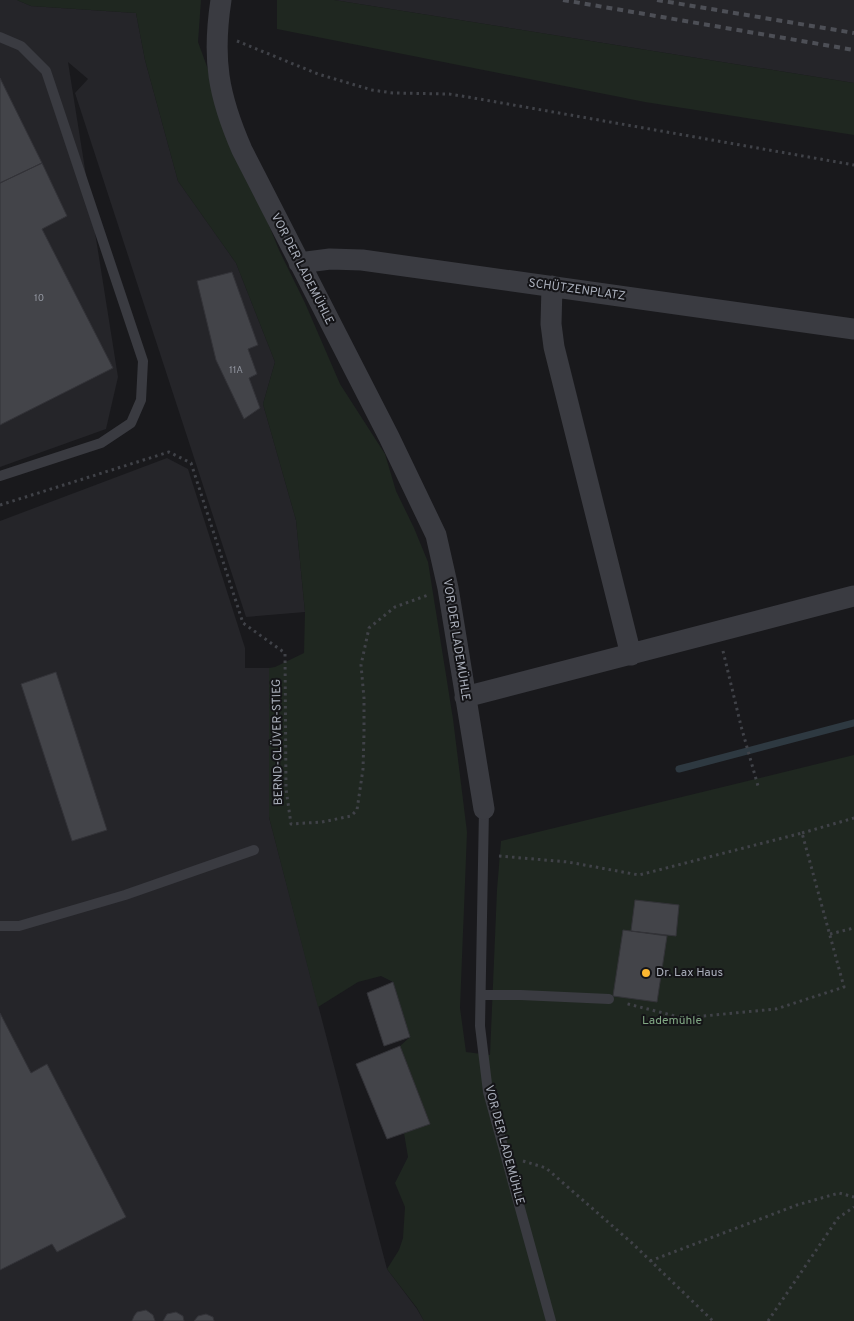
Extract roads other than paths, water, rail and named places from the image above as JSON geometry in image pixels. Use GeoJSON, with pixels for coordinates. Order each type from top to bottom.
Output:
{"type":"FeatureCollection","features":[{"type":"Feature","properties":{"kind":"street","name":"VOR DER LADEMÜHLE"},"geometry":{"type":"LineString","coordinates":[[221,0],[217,57],[223,101],[230,122],[242,150],[430,519],[440,550],[448,588],[484,810]]}},
{"type":"Feature","properties":{"kind":"street","name":"SCHÜTZENPLATZ"},"geometry":{"type":"LineString","coordinates":[[299,263],[330,259],[362,260],[854,329]]}},
{"type":"Feature","properties":{"kind":"street"},"geometry":{"type":"LineString","coordinates":[[552,286],[551,324],[554,347],[631,654]]}},
{"type":"Feature","properties":{"kind":"street"},"geometry":{"type":"LineString","coordinates":[[466,697],[854,596]]}},
{"type":"Feature","properties":{"kind":"lane"},"geometry":{"type":"LineString","coordinates":[[0,37],[21,46],[46,71],[143,361],[141,400],[131,423],[101,443],[0,476]]}},
{"type":"Feature","properties":{"kind":"lane","name":"VOR DER LADEMÜHLE"},"geometry":{"type":"LineString","coordinates":[[484,810],[480,1026],[488,1092],[552,1321]]}},
{"type":"Feature","properties":{"kind":"lane"},"geometry":{"type":"LineString","coordinates":[[0,926],[20,926],[107,900],[254,850]]}},
{"type":"Feature","properties":{"kind":"lane"},"geometry":{"type":"LineString","coordinates":[[481,995],[609,999]]}},
{"type":"Feature","properties":{"kind":"waterway"},"geometry":{"type":"LineString","coordinates":[[679,769],[854,723]]}},
{"type":"Feature","properties":{"kind":"railway"},"geometry":{"type":"LineString","coordinates":[[563,0],[854,50]]}},
{"type":"Feature","properties":{"kind":"railway"},"geometry":{"type":"LineString","coordinates":[[657,0],[854,33]]}},
{"type":"Feature","properties":{"kind":"place","name":"Dr. Lax Haus"},"geometry":{"type":"Point","coordinates":[646,973]}},
{"type":"Feature","properties":{"kind":"park label","name":"Lademühle"},"geometry":{"type":"Point","coordinates":[672,1021]}}]}
